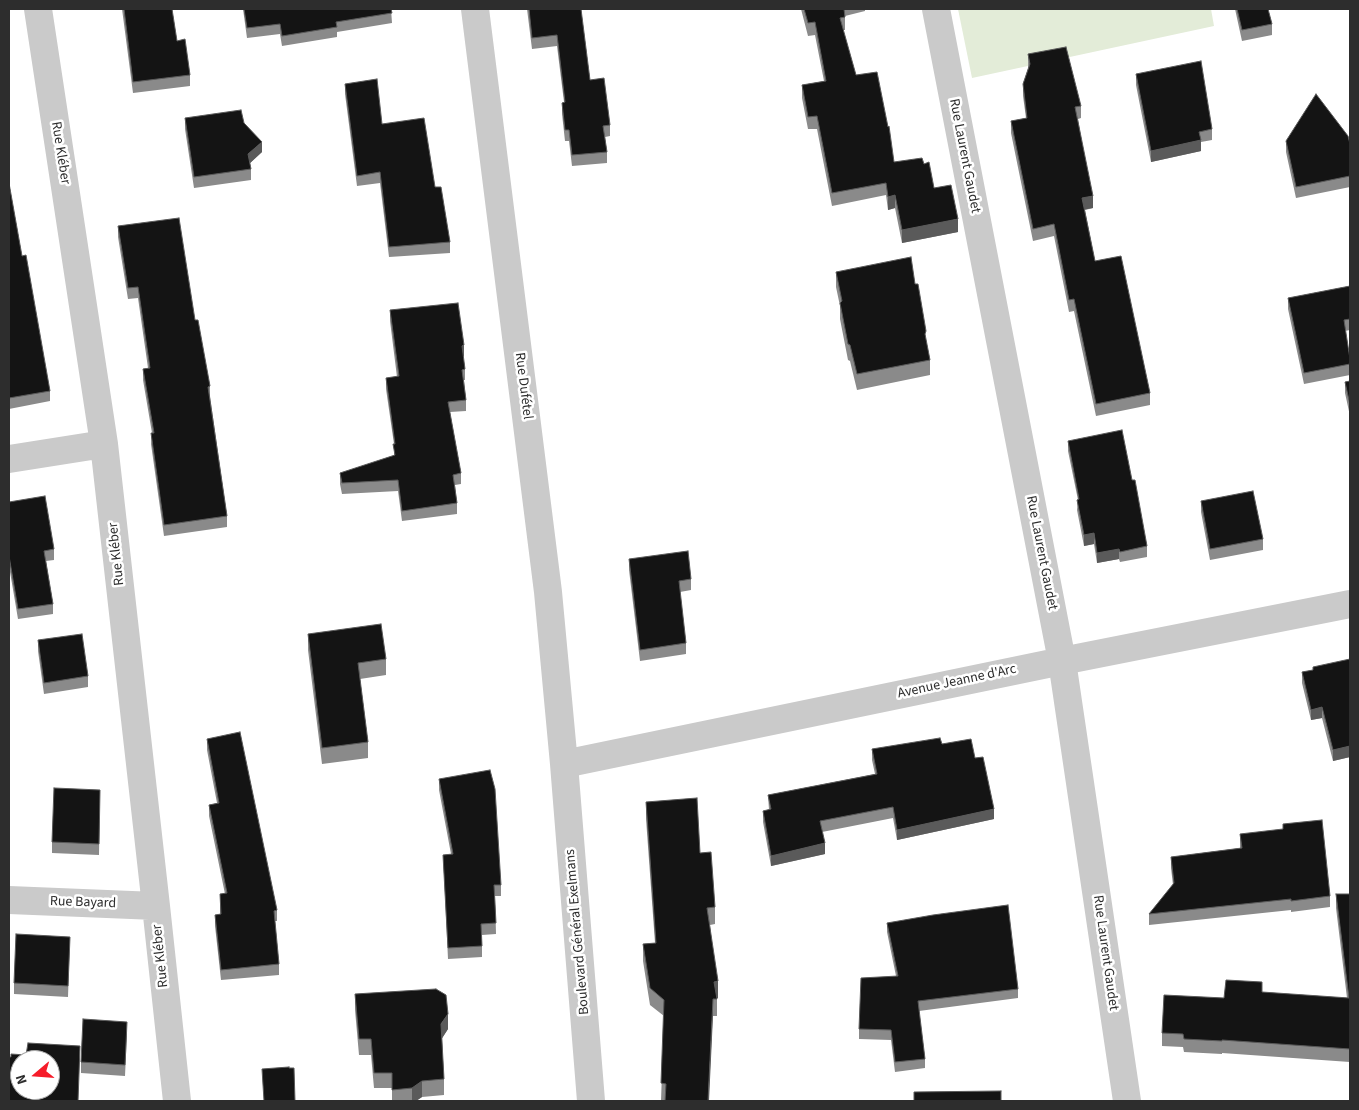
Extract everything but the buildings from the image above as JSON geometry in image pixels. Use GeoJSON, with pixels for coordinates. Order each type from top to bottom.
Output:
{"type":"FeatureCollection","features":[{"type":"Feature","properties":{"kind":"street","name":"Rue Kléber"},"geometry":{"type":"LineString","coordinates":[[38,9],[104,444],[177,1101]]}},
{"type":"Feature","properties":{"kind":"street","name":"Rue Dufétel"},"geometry":{"type":"LineString","coordinates":[[475,9],[548,592],[564,764]]}},
{"type":"Feature","properties":{"kind":"street","name":"Rue Laurent Gaudet"},"geometry":{"type":"LineString","coordinates":[[936,9],[1062,661],[1127,1101]]}},
{"type":"Feature","properties":{"kind":"street"},"geometry":{"type":"LineString","coordinates":[[9,459],[104,444]]}},
{"type":"Feature","properties":{"kind":"street","name":"Avenue Jeanne d'Arc"},"geometry":{"type":"LineString","coordinates":[[564,764],[1062,661],[1350,604]]}},
{"type":"Feature","properties":{"kind":"street","name":"Boulevard Général Exelmans"},"geometry":{"type":"LineString","coordinates":[[564,764],[591,1101]]}},
{"type":"Feature","properties":{"kind":"street","name":"Rue Bayard"},"geometry":{"type":"LineString","coordinates":[[9,900],[156,906]]}},
{"type":"Feature","properties":{"kind":"green space"},"geometry":{"type":"Polygon","coordinates":[[[958,9],[1211,9],[1214,26],[972,78],[958,9]]]}}]}
